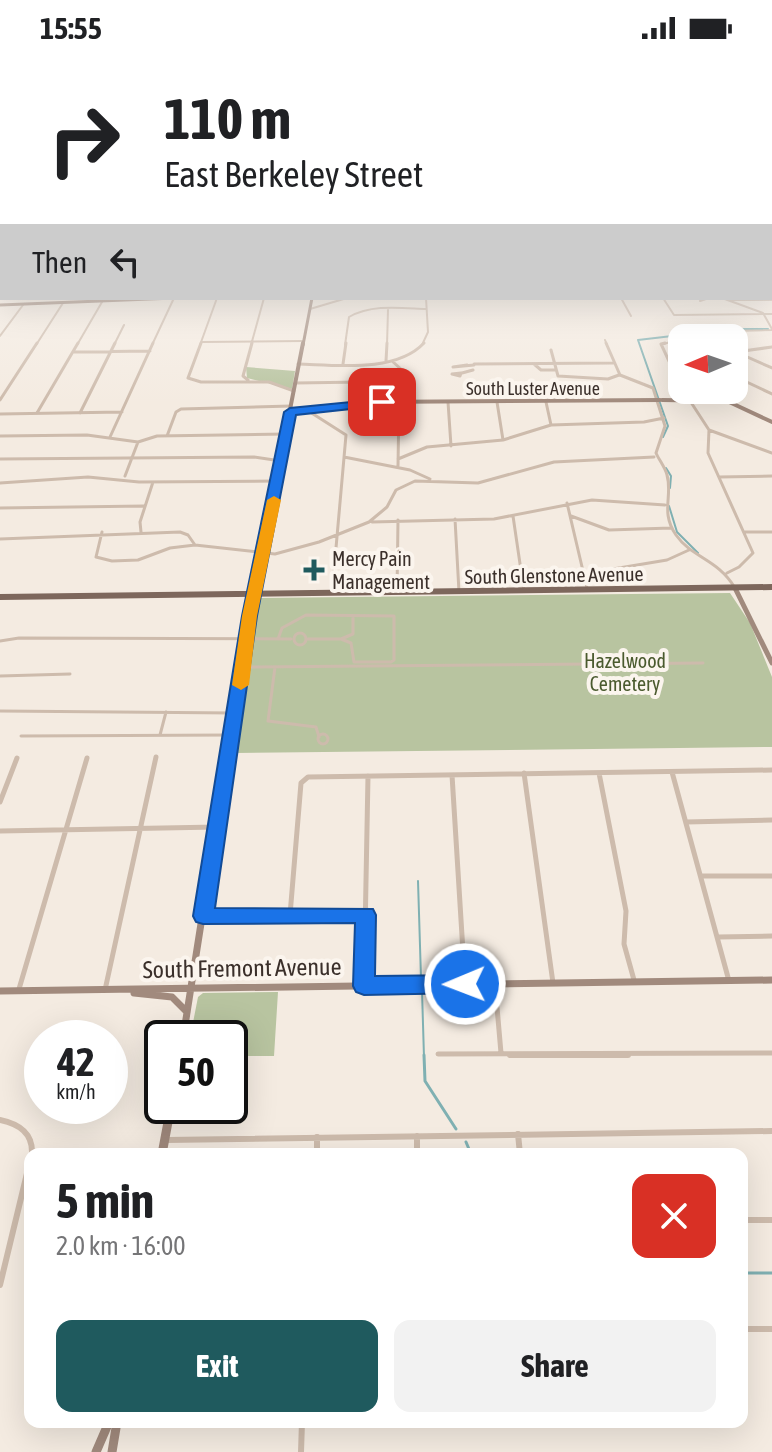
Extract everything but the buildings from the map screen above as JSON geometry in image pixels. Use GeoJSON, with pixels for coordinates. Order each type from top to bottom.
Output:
{"type":"FeatureCollection","features":[{"type":"Feature","properties":{"kind":"main road","name":"South Glenstone Avenue"},"geometry":{"type":"LineString","coordinates":[[0,597],[772,587]]}},
{"type":"Feature","properties":{"kind":"street"},"geometry":{"type":"LineString","coordinates":[[50,304],[53,300]]}},
{"type":"Feature","properties":{"kind":"street"},"geometry":{"type":"LineString","coordinates":[[0,305],[133,300]]}},
{"type":"Feature","properties":{"kind":"street"},"geometry":{"type":"LineString","coordinates":[[110,437],[173,300]]}},
{"type":"Feature","properties":{"kind":"street"},"geometry":{"type":"LineString","coordinates":[[216,300],[188,378],[269,382],[294,391]]}},
{"type":"Feature","properties":{"kind":"street"},"geometry":{"type":"LineString","coordinates":[[254,381],[243,376],[263,300]]}},
{"type":"Feature","properties":{"kind":"street"},"geometry":{"type":"LineString","coordinates":[[186,1020],[246,639],[312,300]]}},
{"type":"Feature","properties":{"kind":"street"},"geometry":{"type":"LineString","coordinates":[[310,309],[340,300]]}},
{"type":"Feature","properties":{"kind":"street"},"geometry":{"type":"LineString","coordinates":[[298,364],[343,364],[408,355],[427,339],[426,300]]}},
{"type":"Feature","properties":{"kind":"street"},"geometry":{"type":"LineString","coordinates":[[622,300],[631,316]]}},
{"type":"Feature","properties":{"kind":"street"},"geometry":{"type":"LineString","coordinates":[[664,300],[674,315],[772,314]]}},
{"type":"Feature","properties":{"kind":"street"},"geometry":{"type":"LineString","coordinates":[[727,300],[764,314],[772,330],[748,331]]}},
{"type":"Feature","properties":{"kind":"street"},"geometry":{"type":"LineString","coordinates":[[37,413],[102,302]]}},
{"type":"Feature","properties":{"kind":"street"},"geometry":{"type":"LineString","coordinates":[[0,400],[63,303]]}},
{"type":"Feature","properties":{"kind":"street"},"geometry":{"type":"LineString","coordinates":[[0,336],[23,305]]}},
{"type":"Feature","properties":{"kind":"street"},"geometry":{"type":"LineString","coordinates":[[343,364],[349,317],[353,314],[426,309]]}},
{"type":"Feature","properties":{"kind":"street"},"geometry":{"type":"LineString","coordinates":[[388,310],[388,360]]}},
{"type":"Feature","properties":{"kind":"street"},"geometry":{"type":"LineString","coordinates":[[80,413],[124,325]]}},
{"type":"Feature","properties":{"kind":"street"},"geometry":{"type":"LineString","coordinates":[[605,340],[620,375],[653,388],[660,400],[665,426],[654,449],[654,457],[668,477],[666,505],[671,528],[690,550],[727,573],[772,663]]}},
{"type":"Feature","properties":{"kind":"street"},"geometry":{"type":"LineString","coordinates":[[201,342],[303,341]]}},
{"type":"Feature","properties":{"kind":"street"},"geometry":{"type":"LineString","coordinates":[[668,342],[661,344],[668,361]]}},
{"type":"Feature","properties":{"kind":"street"},"geometry":{"type":"LineString","coordinates":[[748,351],[772,347]]}},
{"type":"Feature","properties":{"kind":"street"},"geometry":{"type":"LineString","coordinates":[[551,350],[556,370],[562,377],[608,379],[620,375]]}},
{"type":"Feature","properties":{"kind":"street"},"geometry":{"type":"LineString","coordinates":[[73,352],[150,351]]}},
{"type":"Feature","properties":{"kind":"street"},"geometry":{"type":"LineString","coordinates":[[748,358],[772,368]]}},
{"type":"Feature","properties":{"kind":"street"},"geometry":{"type":"LineString","coordinates":[[388,360],[402,370],[405,381]]}},
{"type":"Feature","properties":{"kind":"street"},"geometry":{"type":"LineString","coordinates":[[467,365],[613,363]]}},
{"type":"Feature","properties":{"kind":"street"},"geometry":{"type":"LineString","coordinates":[[534,364],[541,370],[556,370]]}},
{"type":"Feature","properties":{"kind":"street"},"geometry":{"type":"LineString","coordinates":[[462,373],[473,370]]}},
{"type":"Feature","properties":{"kind":"street"},"geometry":{"type":"LineString","coordinates":[[295,383],[363,382]]}},
{"type":"Feature","properties":{"kind":"street"},"geometry":{"type":"LineString","coordinates":[[748,383],[772,394]]}},
{"type":"Feature","properties":{"kind":"street","name":"South Luster Avenue"},"geometry":{"type":"LineString","coordinates":[[167,436],[176,412],[181,409],[291,409],[310,412],[356,403],[668,400]]}},
{"type":"Feature","properties":{"kind":"street"},"geometry":{"type":"LineString","coordinates":[[398,466],[399,402]]}},
{"type":"Feature","properties":{"kind":"street"},"geometry":{"type":"LineString","coordinates":[[448,402],[451,446]]}},
{"type":"Feature","properties":{"kind":"street"},"geometry":{"type":"LineString","coordinates":[[497,402],[503,440]]}},
{"type":"Feature","properties":{"kind":"street"},"geometry":{"type":"LineString","coordinates":[[546,402],[551,425]]}},
{"type":"Feature","properties":{"kind":"street"},"geometry":{"type":"LineString","coordinates":[[693,404],[709,430],[708,453],[753,553],[751,559],[727,573]]}},
{"type":"Feature","properties":{"kind":"street","name":"South Luster Avenue"},"geometry":{"type":"LineString","coordinates":[[733,404],[772,422]]}},
{"type":"Feature","properties":{"kind":"street"},"geometry":{"type":"LineString","coordinates":[[0,414],[123,412]]}},
{"type":"Feature","properties":{"kind":"street"},"geometry":{"type":"LineString","coordinates":[[310,412],[346,435],[332,593]]}},
{"type":"Feature","properties":{"kind":"street"},"geometry":{"type":"LineString","coordinates":[[398,459],[427,447],[503,440],[551,425],[644,422],[664,418]]}},
{"type":"Feature","properties":{"kind":"street"},"geometry":{"type":"LineString","coordinates":[[709,430],[772,453]]}},
{"type":"Feature","properties":{"kind":"street"},"geometry":{"type":"LineString","coordinates":[[0,436],[110,437],[138,442],[167,436],[286,434]]}},
{"type":"Feature","properties":{"kind":"street"},"geometry":{"type":"LineString","coordinates":[[709,439],[727,437]]}},
{"type":"Feature","properties":{"kind":"street"},"geometry":{"type":"LineString","coordinates":[[125,476],[138,442]]}},
{"type":"Feature","properties":{"kind":"street"},"geometry":{"type":"LineString","coordinates":[[0,459],[254,457],[281,461]]}},
{"type":"Feature","properties":{"kind":"street"},"geometry":{"type":"LineString","coordinates":[[344,457],[355,462],[398,466],[448,483],[478,483],[554,462],[654,457]]}},
{"type":"Feature","properties":{"kind":"street"},"geometry":{"type":"LineString","coordinates":[[0,483],[38,482],[66,476],[125,476],[139,482],[278,481]]}},
{"type":"Feature","properties":{"kind":"street"},"geometry":{"type":"LineString","coordinates":[[719,477],[772,477]]}},
{"type":"Feature","properties":{"kind":"street"},"geometry":{"type":"LineString","coordinates":[[102,532],[96,557],[112,561],[138,560],[170,548],[195,545],[263,555],[337,536],[369,522],[387,507],[396,490],[415,481],[430,479]]}},
{"type":"Feature","properties":{"kind":"street"},"geometry":{"type":"LineString","coordinates":[[141,532],[140,522],[153,482]]}},
{"type":"Feature","properties":{"kind":"street"},"geometry":{"type":"LineString","coordinates":[[369,522],[513,516],[567,503],[616,499],[666,505]]}},
{"type":"Feature","properties":{"kind":"street"},"geometry":{"type":"LineString","coordinates":[[567,503],[587,590]]}},
{"type":"Feature","properties":{"kind":"street"},"geometry":{"type":"LineString","coordinates":[[0,508],[144,506]]}},
{"type":"Feature","properties":{"kind":"street"},"geometry":{"type":"LineString","coordinates":[[513,516],[524,591]]}},
{"type":"Feature","properties":{"kind":"street"},"geometry":{"type":"LineString","coordinates":[[571,516],[609,530],[671,528]]}},
{"type":"Feature","properties":{"kind":"street"},"geometry":{"type":"LineString","coordinates":[[455,519],[459,592]]}},
{"type":"Feature","properties":{"kind":"street"},"geometry":{"type":"LineString","coordinates":[[397,593],[398,520]]}},
{"type":"Feature","properties":{"kind":"street"},"geometry":{"type":"LineString","coordinates":[[0,539],[52,538],[102,532],[180,532],[188,535],[195,545]]}},
{"type":"Feature","properties":{"kind":"street"},"geometry":{"type":"LineString","coordinates":[[745,532],[772,532]]}},
{"type":"Feature","properties":{"kind":"street"},"geometry":{"type":"LineString","coordinates":[[583,574],[667,560],[690,550]]}},
{"type":"Feature","properties":{"kind":"street"},"geometry":{"type":"LineString","coordinates":[[278,639],[282,628],[306,615],[394,616],[393,661],[352,661],[353,644],[341,639],[308,639],[299,644],[291,639]]}},
{"type":"Feature","properties":{"kind":"street"},"geometry":{"type":"LineString","coordinates":[[341,639],[353,634],[354,615]]}},
{"type":"Feature","properties":{"kind":"street"},"geometry":{"type":"LineString","coordinates":[[0,641],[19,638],[291,639],[301,635],[308,639]]}},
{"type":"Feature","properties":{"kind":"street"},"geometry":{"type":"LineString","coordinates":[[243,667],[703,663]]}},
{"type":"Feature","properties":{"kind":"street"},"geometry":{"type":"LineString","coordinates":[[275,667],[268,721],[308,724],[316,727],[319,737]]}},
{"type":"Feature","properties":{"kind":"street"},"geometry":{"type":"LineString","coordinates":[[0,676],[70,674]]}},
{"type":"Feature","properties":{"kind":"street"},"geometry":{"type":"LineString","coordinates":[[0,711],[236,713]]}},
{"type":"Feature","properties":{"kind":"street"},"geometry":{"type":"LineString","coordinates":[[160,735],[166,712]]}},
{"type":"Feature","properties":{"kind":"street"},"geometry":{"type":"LineString","coordinates":[[21,736],[232,735]]}},
{"type":"Feature","properties":{"kind":"street"},"geometry":{"type":"LineString","coordinates":[[105,990],[156,757]]}},
{"type":"Feature","properties":{"kind":"street"},"geometry":{"type":"LineString","coordinates":[[0,802],[17,758]]}},
{"type":"Feature","properties":{"kind":"street"},"geometry":{"type":"LineString","coordinates":[[18,991],[87,758]]}},
{"type":"Feature","properties":{"kind":"street"},"geometry":{"type":"LineString","coordinates":[[290,915],[303,778],[772,770]]}},
{"type":"Feature","properties":{"kind":"street"},"geometry":{"type":"LineString","coordinates":[[672,772],[729,981]]}},
{"type":"Feature","properties":{"kind":"street"},"geometry":{"type":"LineString","coordinates":[[524,773],[553,983]]}},
{"type":"Feature","properties":{"kind":"street"},"geometry":{"type":"LineString","coordinates":[[599,773],[626,911],[624,944],[634,983]]}},
{"type":"Feature","properties":{"kind":"street"},"geometry":{"type":"LineString","coordinates":[[452,775],[465,984]]}},
{"type":"Feature","properties":{"kind":"street"},"geometry":{"type":"LineString","coordinates":[[364,986],[368,776]]}},
{"type":"Feature","properties":{"kind":"street"},"geometry":{"type":"LineString","coordinates":[[686,822],[772,820]]}},
{"type":"Feature","properties":{"kind":"street"},"geometry":{"type":"LineString","coordinates":[[0,831],[217,827]]}},
{"type":"Feature","properties":{"kind":"street"},"geometry":{"type":"LineString","coordinates":[[701,876],[772,876]]}},
{"type":"Feature","properties":{"kind":"street"},"geometry":{"type":"LineString","coordinates":[[203,916],[366,915]]}},
{"type":"Feature","properties":{"kind":"street"},"geometry":{"type":"LineString","coordinates":[[718,937],[772,936]]}},
{"type":"Feature","properties":{"kind":"street","name":"South Fremont Avenue"},"geometry":{"type":"LineString","coordinates":[[0,991],[772,980]]}},
{"type":"Feature","properties":{"kind":"street"},"geometry":{"type":"LineString","coordinates":[[495,984],[501,1053]]}},
{"type":"Feature","properties":{"kind":"street"},"geometry":{"type":"LineString","coordinates":[[119,990],[172,997],[188,1012]]}},
{"type":"Feature","properties":{"kind":"street"},"geometry":{"type":"LineString","coordinates":[[438,1054],[772,1053]]}},
{"type":"Feature","properties":{"kind":"street"},"geometry":{"type":"LineString","coordinates":[[0,1120],[9,1121],[29,1133],[33,1148]]}},
{"type":"Feature","properties":{"kind":"street"},"geometry":{"type":"LineString","coordinates":[[163,1148],[168,1124]]}},
{"type":"Feature","properties":{"kind":"street"},"geometry":{"type":"LineString","coordinates":[[165,1140],[772,1131]]}},
{"type":"Feature","properties":{"kind":"street"},"geometry":{"type":"LineString","coordinates":[[518,1134],[519,1148]]}},
{"type":"Feature","properties":{"kind":"street"},"geometry":{"type":"LineString","coordinates":[[417,1136],[417,1148]]}},
{"type":"Feature","properties":{"kind":"street"},"geometry":{"type":"LineString","coordinates":[[317,1137],[317,1148]]}},
{"type":"Feature","properties":{"kind":"street"},"geometry":{"type":"LineString","coordinates":[[0,1285],[24,1199]]}},
{"type":"Feature","properties":{"kind":"street"},"geometry":{"type":"LineString","coordinates":[[748,1220],[772,1220]]}},
{"type":"Feature","properties":{"kind":"street"},"geometry":{"type":"LineString","coordinates":[[748,1329],[772,1329]]}},
{"type":"Feature","properties":{"kind":"street"},"geometry":{"type":"LineString","coordinates":[[96,1452],[106,1428]]}},
{"type":"Feature","properties":{"kind":"street"},"geometry":{"type":"LineString","coordinates":[[112,1452],[116,1428]]}},
{"type":"Feature","properties":{"kind":"street"},"geometry":{"type":"LineString","coordinates":[[301,1452],[302,1428]]}},
{"type":"Feature","properties":{"kind":"green space"},"geometry":{"type":"Polygon","coordinates":[[[246,367],[295,371],[292,389],[247,378],[246,367]]]}},
{"type":"Feature","properties":{"kind":"green space","name":"Hazelwood Cemetery"},"geometry":{"type":"Polygon","coordinates":[[[730,593],[750,623],[772,677],[772,747],[235,753],[257,598],[730,593]]]}},
{"type":"Feature","properties":{"kind":"green space"},"geometry":{"type":"Polygon","coordinates":[[[278,992],[274,1056],[248,1056],[248,1020],[194,1020],[198,997],[203,993],[278,992]]]}},
{"type":"Feature","properties":{"kind":"waterway"},"geometry":{"type":"LineString","coordinates":[[663,437],[668,426],[638,340],[732,329],[768,329]]}},
{"type":"Feature","properties":{"kind":"waterway"},"geometry":{"type":"LineString","coordinates":[[666,468],[671,476],[670,488]]}},
{"type":"Feature","properties":{"kind":"waterway"},"geometry":{"type":"LineString","coordinates":[[669,506],[677,532],[698,553]]}},
{"type":"Feature","properties":{"kind":"waterway"},"geometry":{"type":"LineString","coordinates":[[418,881],[421,978]]}},
{"type":"Feature","properties":{"kind":"waterway"},"geometry":{"type":"LineString","coordinates":[[422,991],[424,1057]]}},
{"type":"Feature","properties":{"kind":"waterway"},"geometry":{"type":"LineString","coordinates":[[424,1055],[425,1081],[456,1129]]}},
{"type":"Feature","properties":{"kind":"waterway"},"geometry":{"type":"LineString","coordinates":[[466,1142],[468,1148]]}},
{"type":"Feature","properties":{"kind":"waterway"},"geometry":{"type":"LineString","coordinates":[[748,1273],[772,1273]]}},
{"type":"Feature","properties":{"kind":"slow traffic"},"geometry":{"type":"LineString","coordinates":[[241,685],[249,616],[274,500]]}},
{"type":"Feature","properties":{"kind":"place","name":"Mercy Pain Management"},"geometry":{"type":"Point","coordinates":[314,570]}},
{"type":"Feature","properties":{"kind":"route"},"geometry":{"type":"LineString","coordinates":[[382,402],[290,412],[249,616],[243,673],[203,916],[366,915],[364,986],[465,984]]}}]}
